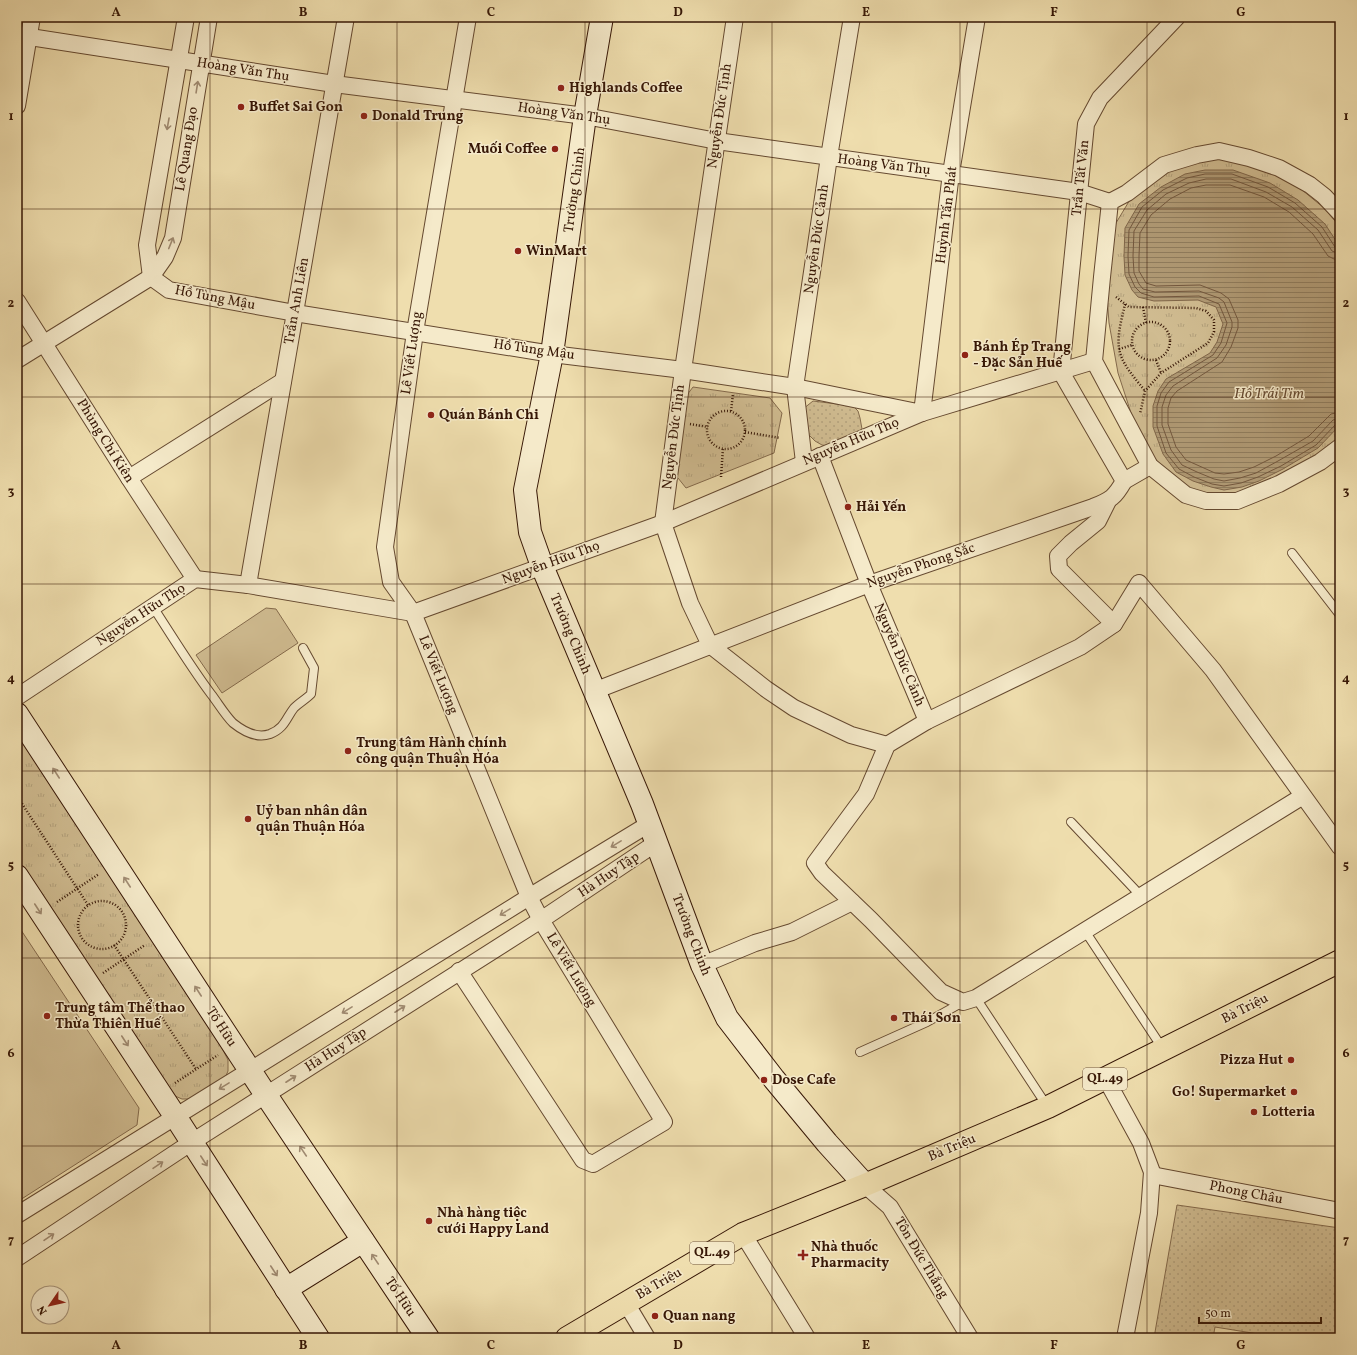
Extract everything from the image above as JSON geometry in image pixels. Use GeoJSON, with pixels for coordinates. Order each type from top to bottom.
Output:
{"type":"FeatureCollection","features":[{"type":"Feature","properties":{"kind":"highway","name":"Bà Triệu"},"geometry":{"type":"LineString","coordinates":[[567,1338],[743,1234],[865,1185],[1048,1107],[1340,961]]}},
{"type":"Feature","properties":{"kind":"main road","name":"Trường Chinh"},"geometry":{"type":"LineString","coordinates":[[602,17],[585,116],[552,354],[526,490],[530,532],[542,566],[653,833],[702,965],[728,1018],[774,1079],[826,1143],[865,1185]]}},
{"type":"Feature","properties":{"kind":"main road","name":"Tố Hữu"},"geometry":{"type":"LineString","coordinates":[[17,714],[266,1095],[428,1338]]}},
{"type":"Feature","properties":{"kind":"main road"},"geometry":{"type":"LineString","coordinates":[[17,876],[192,1142],[318,1338]]}},
{"type":"Feature","properties":{"kind":"main road"},"geometry":{"type":"LineString","coordinates":[[286,1289],[363,1241]]}},
{"type":"Feature","properties":{"kind":"street"},"geometry":{"type":"LineString","coordinates":[[17,106],[22,36],[32,17]]}},
{"type":"Feature","properties":{"kind":"street","name":"Lê Quang Đạo"},"geometry":{"type":"LineString","coordinates":[[151,276],[146,245],[186,17]]}},
{"type":"Feature","properties":{"kind":"street","name":"Lê Quang Đạo"},"geometry":{"type":"LineString","coordinates":[[17,360],[151,276],[165,257],[173,238],[209,17]]}},
{"type":"Feature","properties":{"kind":"street","name":"Trần Anh Liên"},"geometry":{"type":"LineString","coordinates":[[248,585],[346,17]]}},
{"type":"Feature","properties":{"kind":"street","name":"Lê Viết Lượng"},"geometry":{"type":"LineString","coordinates":[[459,971],[583,1160],[593,1164],[664,1122],[540,920],[413,613],[391,582],[385,547],[415,332],[468,17]]}},
{"type":"Feature","properties":{"kind":"street","name":"Nguyễn Đức Tịnh"},"geometry":{"type":"LineString","coordinates":[[735,17],[683,370],[663,523],[690,603],[710,645],[766,689],[794,708],[851,735],[888,745]]}},
{"type":"Feature","properties":{"kind":"street","name":"Nguyễn Đức Cảnh"},"geometry":{"type":"LineString","coordinates":[[804,462],[795,387],[829,158],[852,17]]}},
{"type":"Feature","properties":{"kind":"street","name":"Huỳnh Tấn Phát"},"geometry":{"type":"LineString","coordinates":[[922,413],[951,173],[977,17]]}},
{"type":"Feature","properties":{"kind":"street","name":"Trần Tất Văn"},"geometry":{"type":"LineString","coordinates":[[1061,372],[1086,124],[1100,98],[1177,17]]}},
{"type":"Feature","properties":{"kind":"street","name":"Hoàng Văn Thụ"},"geometry":{"type":"LineString","coordinates":[[22,36],[334,84],[585,116],[717,140],[829,158],[951,173],[1079,192],[1110,202]]}},
{"type":"Feature","properties":{"kind":"street"},"geometry":{"type":"LineString","coordinates":[[1340,213],[1324,196],[1310,185],[1285,172],[1249,158],[1219,151],[1197,155],[1164,165],[1127,193],[1110,202],[1094,361],[1150,466],[1186,495],[1206,501],[1237,501],[1279,484],[1320,462],[1340,447]]}},
{"type":"Feature","properties":{"kind":"street","name":"Hồ Tùng Mậu"},"geometry":{"type":"LineString","coordinates":[[151,276],[169,290],[295,313],[552,354],[683,370],[795,387],[922,413]]}},
{"type":"Feature","properties":{"kind":"street","name":"Phùng Chí Kiên"},"geometry":{"type":"LineString","coordinates":[[17,301],[195,579]]}},
{"type":"Feature","properties":{"kind":"street","name":"Nguyễn Hữu Thọ"},"geometry":{"type":"LineString","coordinates":[[17,697],[195,579],[248,585],[413,613],[663,523],[922,413],[1094,361]]}},
{"type":"Feature","properties":{"kind":"street"},"geometry":{"type":"LineString","coordinates":[[1061,372],[1124,481]]}},
{"type":"Feature","properties":{"kind":"street"},"geometry":{"type":"LineString","coordinates":[[129,478],[283,381]]}},
{"type":"Feature","properties":{"kind":"street","name":"Nguyễn Đức Cảnh"},"geometry":{"type":"LineString","coordinates":[[820,456],[869,584],[927,721]]}},
{"type":"Feature","properties":{"kind":"street"},"geometry":{"type":"LineString","coordinates":[[1114,624],[1059,569],[1058,556],[1071,543],[1098,521],[1108,501],[1116,494],[1124,481],[1150,466]]}},
{"type":"Feature","properties":{"kind":"street","name":"Nguyễn Phong Sắc"},"geometry":{"type":"LineString","coordinates":[[594,691],[869,584],[1108,501]]}},
{"type":"Feature","properties":{"kind":"street"},"geometry":{"type":"LineString","coordinates":[[1303,796],[1085,931],[970,1000],[941,992],[822,873],[815,863],[866,794],[888,745],[927,721],[1080,647],[1114,624],[1139,583],[1214,670],[1340,847]]}},
{"type":"Feature","properties":{"kind":"street","name":"Hà Huy Tập"},"geometry":{"type":"LineString","coordinates":[[17,1215],[529,896],[653,833]]}},
{"type":"Feature","properties":{"kind":"street","name":"Hà Huy Tập"},"geometry":{"type":"LineString","coordinates":[[17,1258],[192,1142],[540,920],[653,833]]}},
{"type":"Feature","properties":{"kind":"street"},"geometry":{"type":"LineString","coordinates":[[702,965],[755,943],[792,932],[852,902]]}},
{"type":"Feature","properties":{"kind":"street"},"geometry":{"type":"LineString","coordinates":[[1106,1079],[1141,1143],[1152,1172],[1148,1213],[1125,1338]]}},
{"type":"Feature","properties":{"kind":"street","name":"Phong Châu"},"geometry":{"type":"LineString","coordinates":[[1152,1176],[1340,1211]]}},
{"type":"Feature","properties":{"kind":"street","name":"Tôn Đức Thắng"},"geometry":{"type":"LineString","coordinates":[[865,1185],[890,1207],[970,1338]]}},
{"type":"Feature","properties":{"kind":"street"},"geometry":{"type":"LineString","coordinates":[[743,1234],[807,1338]]}},
{"type":"Feature","properties":{"kind":"street"},"geometry":{"type":"LineString","coordinates":[[626,1303],[647,1338]]}},
{"type":"Feature","properties":{"kind":"lane"},"geometry":{"type":"LineString","coordinates":[[1292,553],[1340,615]]}},
{"type":"Feature","properties":{"kind":"lane"},"geometry":{"type":"LineString","coordinates":[[153,607],[201,681],[232,722],[252,735],[270,734],[281,727],[286,722],[294,708],[311,694],[314,668],[303,648]]}},
{"type":"Feature","properties":{"kind":"lane"},"geometry":{"type":"LineString","coordinates":[[1071,822],[1141,896]]}},
{"type":"Feature","properties":{"kind":"lane"},"geometry":{"type":"LineString","coordinates":[[1085,931],[1163,1050]]}},
{"type":"Feature","properties":{"kind":"lane"},"geometry":{"type":"LineString","coordinates":[[860,1052],[927,1022],[970,1000],[1048,1107]]}},
{"type":"Feature","properties":{"kind":"path"},"geometry":{"type":"LineString","coordinates":[[1115,291],[1116,297],[1128,307],[1196,308],[1206,311],[1214,320],[1214,332],[1208,343],[1161,373],[1145,391],[1140,413],[1141,419]]}},
{"type":"Feature","properties":{"kind":"path"},"geometry":{"type":"LineString","coordinates":[[1125,304],[1118,333],[1119,349],[1125,364],[1145,391]]}},
{"type":"Feature","properties":{"kind":"path"},"geometry":{"type":"LineString","coordinates":[[1143,307],[1146,323]]}},
{"type":"Feature","properties":{"kind":"path"},"geometry":{"type":"LineString","coordinates":[[1153,322],[1164,327],[1170,339],[1167,352],[1156,360],[1143,359],[1138,356],[1132,345],[1131,339],[1133,333],[1141,324],[1146,323],[1153,322]]}},
{"type":"Feature","properties":{"kind":"path"},"geometry":{"type":"LineString","coordinates":[[1119,349],[1132,345]]}},
{"type":"Feature","properties":{"kind":"path"},"geometry":{"type":"LineString","coordinates":[[1156,360],[1161,373]]}},
{"type":"Feature","properties":{"kind":"path"},"geometry":{"type":"LineString","coordinates":[[731,411],[733,390]]}},
{"type":"Feature","properties":{"kind":"path"},"geometry":{"type":"LineString","coordinates":[[731,411],[741,418],[744,423],[745,432],[742,441],[738,445],[732,448],[723,448],[714,444],[710,440],[708,427],[713,416],[718,413],[731,411]]}},
{"type":"Feature","properties":{"kind":"path"},"geometry":{"type":"LineString","coordinates":[[745,432],[780,438]]}},
{"type":"Feature","properties":{"kind":"path"},"geometry":{"type":"LineString","coordinates":[[721,477],[723,448]]}},
{"type":"Feature","properties":{"kind":"path"},"geometry":{"type":"LineString","coordinates":[[17,796],[88,905]]}},
{"type":"Feature","properties":{"kind":"path"},"geometry":{"type":"LineString","coordinates":[[51,906],[100,874]]}},
{"type":"Feature","properties":{"kind":"path"},"geometry":{"type":"LineString","coordinates":[[95,902],[110,902],[117,906],[122,912],[126,926],[124,934],[114,945],[108,948],[93,947],[82,938],[78,924],[79,916],[88,905],[95,902]]}},
{"type":"Feature","properties":{"kind":"path"},"geometry":{"type":"LineString","coordinates":[[98,977],[146,944]]}},
{"type":"Feature","properties":{"kind":"path"},"geometry":{"type":"LineString","coordinates":[[114,945],[196,1069]]}},
{"type":"Feature","properties":{"kind":"path"},"geometry":{"type":"LineString","coordinates":[[170,1086],[222,1052]]}},
{"type":"Feature","properties":{"kind":"green space","name":"Hồ Trái Tim"},"geometry":{"type":"Polygon","coordinates":[[[1221,159],[1253,164],[1296,185],[1324,208],[1340,227],[1340,437],[1304,465],[1239,493],[1214,495],[1190,489],[1168,476],[1152,456],[1133,419],[1118,373],[1109,323],[1107,296],[1111,237],[1116,223],[1131,198],[1165,172],[1206,160],[1221,159]]]}},
{"type":"Feature","properties":{"kind":"green space"},"geometry":{"type":"Polygon","coordinates":[[[693,387],[770,398],[782,413],[774,453],[686,488],[674,473],[684,399],[693,387]]]}},
{"type":"Feature","properties":{"kind":"green space"},"geometry":{"type":"Polygon","coordinates":[[[813,401],[853,406],[858,411],[860,418],[862,429],[860,433],[828,446],[822,445],[815,441],[808,434],[803,409],[813,401]]]}},
{"type":"Feature","properties":{"kind":"green space"},"geometry":{"type":"Polygon","coordinates":[[[266,608],[276,609],[298,643],[222,693],[196,655],[266,608]]]}},
{"type":"Feature","properties":{"kind":"green space"},"geometry":{"type":"Polygon","coordinates":[[[17,734],[222,1048],[228,1060],[228,1071],[225,1078],[190,1099],[182,1099],[175,1096],[169,1090],[17,858],[17,734]]]}},
{"type":"Feature","properties":{"kind":"green space","name":"Trung tâm Thể thao Thừa Thiên Huế"},"geometry":{"type":"Polygon","coordinates":[[[17,924],[139,1108],[137,1125],[20,1200],[17,1200],[17,924]]]}},
{"type":"Feature","properties":{"kind":"green space"},"geometry":{"type":"Polygon","coordinates":[[[1177,1205],[1340,1228],[1340,1338],[1283,1338],[1215,1327],[1213,1338],[1154,1338],[1177,1205]]]}},
{"type":"Feature","properties":{"kind":"water","name":"Hồ Trái Tim"},"geometry":{"type":"Polygon","coordinates":[[[1205,170],[1233,170],[1270,183],[1298,200],[1325,224],[1340,247],[1340,425],[1318,448],[1283,469],[1259,481],[1242,487],[1224,490],[1193,481],[1176,472],[1163,454],[1153,427],[1153,406],[1158,391],[1166,379],[1210,353],[1217,342],[1223,324],[1216,307],[1198,300],[1154,301],[1138,297],[1132,290],[1125,275],[1125,228],[1139,204],[1161,187],[1185,174],[1205,170]]]}},
{"type":"Feature","properties":{"kind":"place","name":"Highlands Coffee"},"geometry":{"type":"Point","coordinates":[561,88]}},
{"type":"Feature","properties":{"kind":"place","name":"Buffet Sai Gon"},"geometry":{"type":"Point","coordinates":[241,107]}},
{"type":"Feature","properties":{"kind":"place","name":"Donald Trung"},"geometry":{"type":"Point","coordinates":[364,116]}},
{"type":"Feature","properties":{"kind":"place","name":"Muối Coffee"},"geometry":{"type":"Point","coordinates":[555,149]}},
{"type":"Feature","properties":{"kind":"place","name":"WinMart"},"geometry":{"type":"Point","coordinates":[518,251]}},
{"type":"Feature","properties":{"kind":"place","name":"Bánh Ép Trang - Đặc Sản Huế"},"geometry":{"type":"Point","coordinates":[965,355]}},
{"type":"Feature","properties":{"kind":"place","name":"Quán Bánh Chi"},"geometry":{"type":"Point","coordinates":[431,415]}},
{"type":"Feature","properties":{"kind":"place","name":"Hải Yến"},"geometry":{"type":"Point","coordinates":[848,507]}},
{"type":"Feature","properties":{"kind":"place","name":"Trung tâm Hành chính công quận Thuận Hóa"},"geometry":{"type":"Point","coordinates":[348,751]}},
{"type":"Feature","properties":{"kind":"place","name":"Uỷ ban nhân dân quận Thuận Hóa"},"geometry":{"type":"Point","coordinates":[248,819]}},
{"type":"Feature","properties":{"kind":"place","name":"Trung tâm Thể thao Thừa Thiên Huế"},"geometry":{"type":"Point","coordinates":[47,1016]}},
{"type":"Feature","properties":{"kind":"place","name":"Thái Sơn"},"geometry":{"type":"Point","coordinates":[894,1018]}},
{"type":"Feature","properties":{"kind":"place","name":"Pizza Hut"},"geometry":{"type":"Point","coordinates":[1291,1060]}},
{"type":"Feature","properties":{"kind":"place","name":"Dose Cafe"},"geometry":{"type":"Point","coordinates":[764,1080]}},
{"type":"Feature","properties":{"kind":"place","name":"Go! Supermarket"},"geometry":{"type":"Point","coordinates":[1294,1092]}},
{"type":"Feature","properties":{"kind":"place","name":"Lotteria"},"geometry":{"type":"Point","coordinates":[1254,1112]}},
{"type":"Feature","properties":{"kind":"place","name":"Nhà hàng tiệc cưới Happy Land"},"geometry":{"type":"Point","coordinates":[429,1221]}},
{"type":"Feature","properties":{"kind":"place","name":"Nhà thuốc Pharmacity"},"geometry":{"type":"Point","coordinates":[803,1255]}},
{"type":"Feature","properties":{"kind":"place","name":"Quan nang"},"geometry":{"type":"Point","coordinates":[655,1316]}}]}
